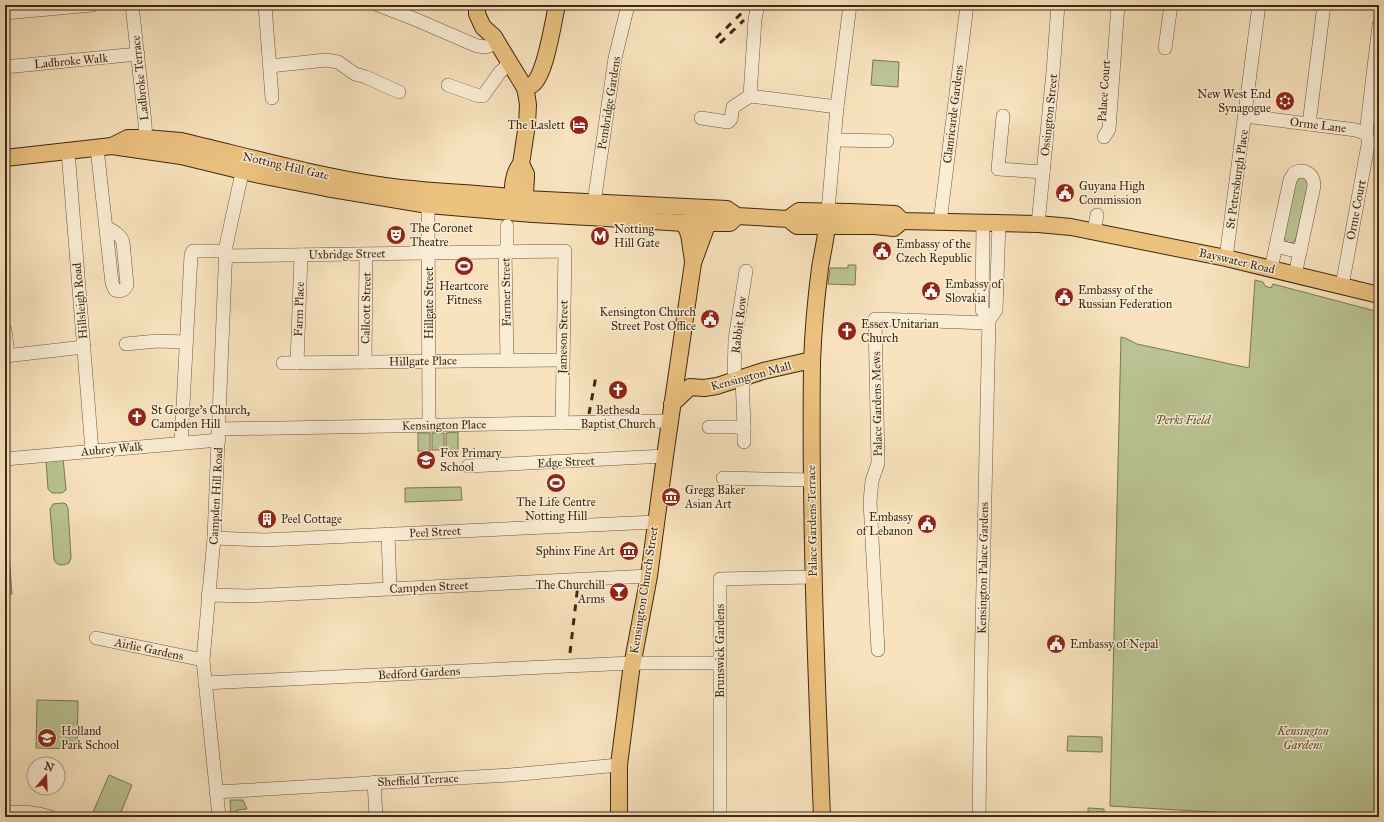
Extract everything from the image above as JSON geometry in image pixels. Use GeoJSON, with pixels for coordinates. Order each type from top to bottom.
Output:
{"type":"FeatureCollection","features":[{"type":"Feature","properties":{"kind":"main road"},"geometry":{"type":"LineString","coordinates":[[476,5],[477,14],[482,27],[495,40],[525,88],[528,105],[521,164],[526,174],[516,209]]}},
{"type":"Feature","properties":{"kind":"main road"},"geometry":{"type":"LineString","coordinates":[[481,5],[485,8],[492,22],[495,40]]}},
{"type":"Feature","properties":{"kind":"main road"},"geometry":{"type":"LineString","coordinates":[[525,88],[533,84],[539,74],[546,55],[557,5]]}},
{"type":"Feature","properties":{"kind":"main road","name":"Notting Hill Gate"},"geometry":{"type":"LineString","coordinates":[[145,144],[181,141],[337,178],[386,187],[440,193],[516,209],[594,203],[712,216]]}},
{"type":"Feature","properties":{"kind":"main road"},"geometry":{"type":"LineString","coordinates":[[5,158],[145,144]]}},
{"type":"Feature","properties":{"kind":"main road","name":"Notting Hill Gate"},"geometry":{"type":"LineString","coordinates":[[145,144],[181,156],[243,171],[396,201],[428,205],[516,209],[684,223],[712,216],[727,209],[738,216],[788,219],[799,211],[828,219],[895,214],[902,221],[1038,224]]}},
{"type":"Feature","properties":{"kind":"main road","name":"Kensington Church Street"},"geometry":{"type":"LineString","coordinates":[[619,817],[619,765],[632,663],[649,576],[664,456],[693,263],[712,216]]}},
{"type":"Feature","properties":{"kind":"main road","name":"Palace Gardens Terrace"},"geometry":{"type":"LineString","coordinates":[[822,817],[813,577],[811,480],[812,360],[819,275],[828,219]]}},
{"type":"Feature","properties":{"kind":"main road"},"geometry":{"type":"LineString","coordinates":[[684,223],[689,234],[693,263]]}},
{"type":"Feature","properties":{"kind":"main road","name":"Bayswater Road"},"geometry":{"type":"LineString","coordinates":[[1038,224],[1094,231],[1226,258],[1379,295]]}},
{"type":"Feature","properties":{"kind":"main road","name":"Kensington Mall"},"geometry":{"type":"LineString","coordinates":[[690,387],[704,388],[717,386],[763,371],[812,360]]}},
{"type":"Feature","properties":{"kind":"main road","name":"Kensington Church Street"},"geometry":{"type":"LineString","coordinates":[[679,363],[685,382],[690,387]]}},
{"type":"Feature","properties":{"kind":"main road"},"geometry":{"type":"LineString","coordinates":[[672,404],[690,387]]}},
{"type":"Feature","properties":{"kind":"street"},"geometry":{"type":"LineString","coordinates":[[5,13],[92,5]]}},
{"type":"Feature","properties":{"kind":"street","name":"Ladbroke Terrace"},"geometry":{"type":"LineString","coordinates":[[132,5],[138,54],[145,144]]}},
{"type":"Feature","properties":{"kind":"street"},"geometry":{"type":"LineString","coordinates":[[265,5],[272,98]]}},
{"type":"Feature","properties":{"kind":"street"},"geometry":{"type":"LineString","coordinates":[[378,5],[477,46],[486,47],[495,40]]}},
{"type":"Feature","properties":{"kind":"street","name":"Pembridge Gardens"},"geometry":{"type":"LineString","coordinates":[[594,203],[615,58],[628,5]]}},
{"type":"Feature","properties":{"kind":"street"},"geometry":{"type":"LineString","coordinates":[[750,96],[758,5]]}},
{"type":"Feature","properties":{"kind":"street"},"geometry":{"type":"LineString","coordinates":[[828,219],[838,107],[850,5]]}},
{"type":"Feature","properties":{"kind":"street","name":"Clanricarde Gardens"},"geometry":{"type":"LineString","coordinates":[[940,222],[967,5]]}},
{"type":"Feature","properties":{"kind":"street","name":"Ossington Street"},"geometry":{"type":"LineString","coordinates":[[1038,224],[1058,5]]}},
{"type":"Feature","properties":{"kind":"street","name":"Palace Court"},"geometry":{"type":"LineString","coordinates":[[1110,5],[1101,128],[1104,138],[1109,129],[1118,5]]}},
{"type":"Feature","properties":{"kind":"street"},"geometry":{"type":"LineString","coordinates":[[1165,48],[1171,5]]}},
{"type":"Feature","properties":{"kind":"street","name":"St Petersburgh Place"},"geometry":{"type":"LineString","coordinates":[[1226,258],[1259,5]]}},
{"type":"Feature","properties":{"kind":"street"},"geometry":{"type":"LineString","coordinates":[[1310,124],[1324,5]]}},
{"type":"Feature","properties":{"kind":"street","name":"Orme Court"},"geometry":{"type":"LineString","coordinates":[[1342,286],[1371,139],[1379,25]]}},
{"type":"Feature","properties":{"kind":"street","name":"Ladbroke Walk"},"geometry":{"type":"LineString","coordinates":[[5,67],[138,54]]}},
{"type":"Feature","properties":{"kind":"street"},"geometry":{"type":"LineString","coordinates":[[270,66],[326,60],[338,62],[355,74],[366,77],[399,92]]}},
{"type":"Feature","properties":{"kind":"street"},"geometry":{"type":"LineString","coordinates":[[448,86],[483,96],[500,72],[509,64]]}},
{"type":"Feature","properties":{"kind":"street"},"geometry":{"type":"LineString","coordinates":[[701,118],[728,122],[731,119],[733,107],[750,96],[838,107]]}},
{"type":"Feature","properties":{"kind":"street"},"geometry":{"type":"LineString","coordinates":[[1004,116],[998,169],[1043,172]]}},
{"type":"Feature","properties":{"kind":"street","name":"Orme Lane"},"geometry":{"type":"LineString","coordinates":[[1245,116],[1356,130],[1371,139]]}},
{"type":"Feature","properties":{"kind":"street"},"geometry":{"type":"LineString","coordinates":[[835,140],[887,142]]}},
{"type":"Feature","properties":{"kind":"street"},"geometry":{"type":"LineString","coordinates":[[105,147],[106,227]]}},
{"type":"Feature","properties":{"kind":"street","name":"Hillsleigh Road"},"geometry":{"type":"LineString","coordinates":[[68,151],[92,451]]}},
{"type":"Feature","properties":{"kind":"street"},"geometry":{"type":"LineString","coordinates":[[236,154],[242,162],[243,171]]}},
{"type":"Feature","properties":{"kind":"street","name":"Campden Hill Road"},"geometry":{"type":"LineString","coordinates":[[219,817],[203,660],[214,538],[226,254],[243,171]]}},
{"type":"Feature","properties":{"kind":"street"},"geometry":{"type":"LineString","coordinates":[[1271,269],[1290,180],[1294,173],[1304,171],[1312,175],[1314,178],[1314,186],[1295,275]]}},
{"type":"Feature","properties":{"kind":"street","name":"Hillgate Street"},"geometry":{"type":"LineString","coordinates":[[428,205],[429,425]]}},
{"type":"Feature","properties":{"kind":"street","name":"Farmer Street"},"geometry":{"type":"LineString","coordinates":[[507,359],[505,251],[516,209]]}},
{"type":"Feature","properties":{"kind":"street"},"geometry":{"type":"LineString","coordinates":[[1094,231],[1097,215]]}},
{"type":"Feature","properties":{"kind":"street","name":"Kensington Palace Gardens"},"geometry":{"type":"LineString","coordinates":[[979,817],[989,321],[996,310],[991,223]]}},
{"type":"Feature","properties":{"kind":"street"},"geometry":{"type":"LineString","coordinates":[[1276,246],[1300,252]]}},
{"type":"Feature","properties":{"kind":"street","name":"Uxbridge Street"},"geometry":{"type":"LineString","coordinates":[[186,342],[191,255],[193,252],[301,255],[565,251]]}},
{"type":"Feature","properties":{"kind":"street","name":"Jameson Street"},"geometry":{"type":"LineString","coordinates":[[562,423],[565,251]]}},
{"type":"Feature","properties":{"kind":"street","name":"Callcott Street"},"geometry":{"type":"LineString","coordinates":[[365,362],[366,254]]}},
{"type":"Feature","properties":{"kind":"street","name":"Farm Place"},"geometry":{"type":"LineString","coordinates":[[297,363],[301,255]]}},
{"type":"Feature","properties":{"kind":"street","name":"Rabbit Row"},"geometry":{"type":"LineString","coordinates":[[744,442],[744,427],[735,339],[746,271]]}},
{"type":"Feature","properties":{"kind":"street","name":"Palace Gardens Mews"},"geometry":{"type":"LineString","coordinates":[[878,650],[870,501],[872,481],[878,463],[875,319],[989,321]]}},
{"type":"Feature","properties":{"kind":"street"},"geometry":{"type":"LineString","coordinates":[[5,330],[6,355],[84,347]]}},
{"type":"Feature","properties":{"kind":"street"},"geometry":{"type":"LineString","coordinates":[[126,344],[186,342],[181,443]]}},
{"type":"Feature","properties":{"kind":"street","name":"Hillgate Place"},"geometry":{"type":"LineString","coordinates":[[283,363],[507,359],[563,360]]}},
{"type":"Feature","properties":{"kind":"street","name":"Kensington Place"},"geometry":{"type":"LineString","coordinates":[[219,435],[429,425],[670,421]]}},
{"type":"Feature","properties":{"kind":"street"},"geometry":{"type":"LineString","coordinates":[[709,427],[744,427]]}},
{"type":"Feature","properties":{"kind":"street","name":"Aubrey Walk"},"geometry":{"type":"LineString","coordinates":[[5,459],[181,443],[219,435]]}},
{"type":"Feature","properties":{"kind":"street","name":"Edge Street"},"geometry":{"type":"LineString","coordinates":[[468,466],[664,456]]}},
{"type":"Feature","properties":{"kind":"street"},"geometry":{"type":"LineString","coordinates":[[723,478],[811,480]]}},
{"type":"Feature","properties":{"kind":"street","name":"Peel Street"},"geometry":{"type":"LineString","coordinates":[[214,538],[264,540],[656,522]]}},
{"type":"Feature","properties":{"kind":"street"},"geometry":{"type":"LineString","coordinates":[[388,534],[390,589]]}},
{"type":"Feature","properties":{"kind":"street","name":"Campden Street"},"geometry":{"type":"LineString","coordinates":[[208,595],[248,596],[649,576]]}},
{"type":"Feature","properties":{"kind":"street","name":"Brunswick Gardens"},"geometry":{"type":"LineString","coordinates":[[720,817],[720,579],[813,577]]}},
{"type":"Feature","properties":{"kind":"street","name":"Airlie Gardens"},"geometry":{"type":"LineString","coordinates":[[96,638],[203,660]]}},
{"type":"Feature","properties":{"kind":"street","name":"Bedford Gardens"},"geometry":{"type":"LineString","coordinates":[[205,683],[632,663],[719,663]]}},
{"type":"Feature","properties":{"kind":"street","name":"Sheffield Terrace"},"geometry":{"type":"LineString","coordinates":[[216,792],[510,775],[619,765]]}},
{"type":"Feature","properties":{"kind":"street"},"geometry":{"type":"LineString","coordinates":[[374,782],[376,817]]}},
{"type":"Feature","properties":{"kind":"street"},"geometry":{"type":"LineString","coordinates":[[5,812],[43,814],[50,817]]}},
{"type":"Feature","properties":{"kind":"green space"},"geometry":{"type":"Polygon","coordinates":[[[873,60],[899,62],[898,87],[871,85],[873,60]]]}},
{"type":"Feature","properties":{"kind":"green space"},"geometry":{"type":"Polygon","coordinates":[[[1300,177],[1305,178],[1308,185],[1296,238],[1294,242],[1289,243],[1283,238],[1295,181],[1300,177]]]}},
{"type":"Feature","properties":{"kind":"green space"},"geometry":{"type":"Polygon","coordinates":[[[848,265],[856,265],[855,285],[828,284],[830,268],[848,268],[848,265]]]}},
{"type":"Feature","properties":{"kind":"green space"},"geometry":{"type":"Polygon","coordinates":[[[1255,280],[1263,282],[1265,286],[1271,288],[1273,284],[1379,312],[1379,817],[1229,817],[1229,813],[1110,806],[1121,337],[1137,344],[1249,368],[1255,280]]]}},
{"type":"Feature","properties":{"kind":"green space"},"geometry":{"type":"Polygon","coordinates":[[[458,432],[458,450],[446,450],[446,433],[458,432]]]}},
{"type":"Feature","properties":{"kind":"green space"},"geometry":{"type":"Polygon","coordinates":[[[418,433],[430,433],[430,451],[418,451],[418,433]]]}},
{"type":"Feature","properties":{"kind":"green space"},"geometry":{"type":"Polygon","coordinates":[[[432,433],[444,433],[444,450],[432,450],[432,433]]]}},
{"type":"Feature","properties":{"kind":"green space"},"geometry":{"type":"Polygon","coordinates":[[[63,458],[66,490],[62,493],[52,493],[48,489],[46,460],[63,458]]]}},
{"type":"Feature","properties":{"kind":"green space"},"geometry":{"type":"Polygon","coordinates":[[[461,487],[462,500],[405,502],[405,488],[461,487]]]}},
{"type":"Feature","properties":{"kind":"green space"},"geometry":{"type":"Polygon","coordinates":[[[5,504],[12,594],[5,594],[5,504]]]}},
{"type":"Feature","properties":{"kind":"green space"},"geometry":{"type":"Polygon","coordinates":[[[53,504],[66,504],[68,508],[71,558],[69,563],[62,565],[56,563],[54,559],[50,509],[53,504]]]}},
{"type":"Feature","properties":{"kind":"green space"},"geometry":{"type":"Polygon","coordinates":[[[37,700],[78,701],[77,749],[36,748],[37,700]]]}},
{"type":"Feature","properties":{"kind":"green space"},"geometry":{"type":"Polygon","coordinates":[[[1068,736],[1102,737],[1102,752],[1067,751],[1068,736]]]}},
{"type":"Feature","properties":{"kind":"green space"},"geometry":{"type":"Polygon","coordinates":[[[109,775],[132,785],[119,817],[91,817],[109,775]]]}},
{"type":"Feature","properties":{"kind":"green space"},"geometry":{"type":"Polygon","coordinates":[[[230,800],[243,800],[247,809],[237,810],[237,817],[231,817],[230,800]]]}},
{"type":"Feature","properties":{"kind":"green space"},"geometry":{"type":"Polygon","coordinates":[[[1088,808],[1104,809],[1104,817],[1088,817],[1088,808]]]}},
{"type":"Feature","properties":{"kind":"green space"},"geometry":{"type":"Polygon","coordinates":[[[582,813],[582,817],[511,817],[582,813]]]}},
{"type":"Feature","properties":{"kind":"railway"},"geometry":{"type":"LineString","coordinates":[[716,38],[748,7]]}},
{"type":"Feature","properties":{"kind":"railway"},"geometry":{"type":"LineString","coordinates":[[720,43],[744,20]]}},
{"type":"Feature","properties":{"kind":"railway"},"geometry":{"type":"LineString","coordinates":[[589,414],[596,376]]}},
{"type":"Feature","properties":{"kind":"railway"},"geometry":{"type":"LineString","coordinates":[[570,653],[578,584]]}},
{"type":"Feature","properties":{"kind":"place","name":"New West End Synagogue"},"geometry":{"type":"Point","coordinates":[1285,101]}},
{"type":"Feature","properties":{"kind":"place","name":"The Laslett"},"geometry":{"type":"Point","coordinates":[579,125]}},
{"type":"Feature","properties":{"kind":"place","name":"Guyana High Commission"},"geometry":{"type":"Point","coordinates":[1065,193]}},
{"type":"Feature","properties":{"kind":"place","name":"The Coronet Theatre"},"geometry":{"type":"Point","coordinates":[396,235]}},
{"type":"Feature","properties":{"kind":"place","name":"Notting Hill Gate"},"geometry":{"type":"Point","coordinates":[600,236]}},
{"type":"Feature","properties":{"kind":"place","name":"Embassy of the Czech Republic"},"geometry":{"type":"Point","coordinates":[882,251]}},
{"type":"Feature","properties":{"kind":"place","name":"Heartcore Fitness"},"geometry":{"type":"Point","coordinates":[464,266]}},
{"type":"Feature","properties":{"kind":"place","name":"Embassy of Slovakia"},"geometry":{"type":"Point","coordinates":[931,291]}},
{"type":"Feature","properties":{"kind":"place","name":"Embassy of the Russian Federation"},"geometry":{"type":"Point","coordinates":[1064,297]}},
{"type":"Feature","properties":{"kind":"place","name":"Kensington Church Street Post Office"},"geometry":{"type":"Point","coordinates":[710,319]}},
{"type":"Feature","properties":{"kind":"place","name":"Essex Unitarian Church"},"geometry":{"type":"Point","coordinates":[847,331]}},
{"type":"Feature","properties":{"kind":"place","name":"Bethesda Baptist Church"},"geometry":{"type":"Point","coordinates":[618,390]}},
{"type":"Feature","properties":{"kind":"place","name":"St George's Church, Campden Hill"},"geometry":{"type":"Point","coordinates":[137,417]}},
{"type":"Feature","properties":{"kind":"place","name":"Fox Primary School"},"geometry":{"type":"Point","coordinates":[426,460]}},
{"type":"Feature","properties":{"kind":"place","name":"The Life Centre Notting Hill"},"geometry":{"type":"Point","coordinates":[556,483]}},
{"type":"Feature","properties":{"kind":"place","name":"Gregg Baker Asian Art"},"geometry":{"type":"Point","coordinates":[671,497]}},
{"type":"Feature","properties":{"kind":"place","name":"Peel Cottage"},"geometry":{"type":"Point","coordinates":[267,519]}},
{"type":"Feature","properties":{"kind":"place","name":"Embassy of Lebanon"},"geometry":{"type":"Point","coordinates":[927,524]}},
{"type":"Feature","properties":{"kind":"place","name":"Sphinx Fine Art"},"geometry":{"type":"Point","coordinates":[629,551]}},
{"type":"Feature","properties":{"kind":"place","name":"The Churchill Arms"},"geometry":{"type":"Point","coordinates":[619,592]}},
{"type":"Feature","properties":{"kind":"place","name":"Embassy of Nepal"},"geometry":{"type":"Point","coordinates":[1056,644]}},
{"type":"Feature","properties":{"kind":"place","name":"Holland Park School"},"geometry":{"type":"Point","coordinates":[47,738]}},
{"type":"Feature","properties":{"kind":"park label","name":"Perks Field"},"geometry":{"type":"Point","coordinates":[1183,420]}},
{"type":"Feature","properties":{"kind":"park label","name":"Kensington Gardens"},"geometry":{"type":"Point","coordinates":[1303,738]}}]}
